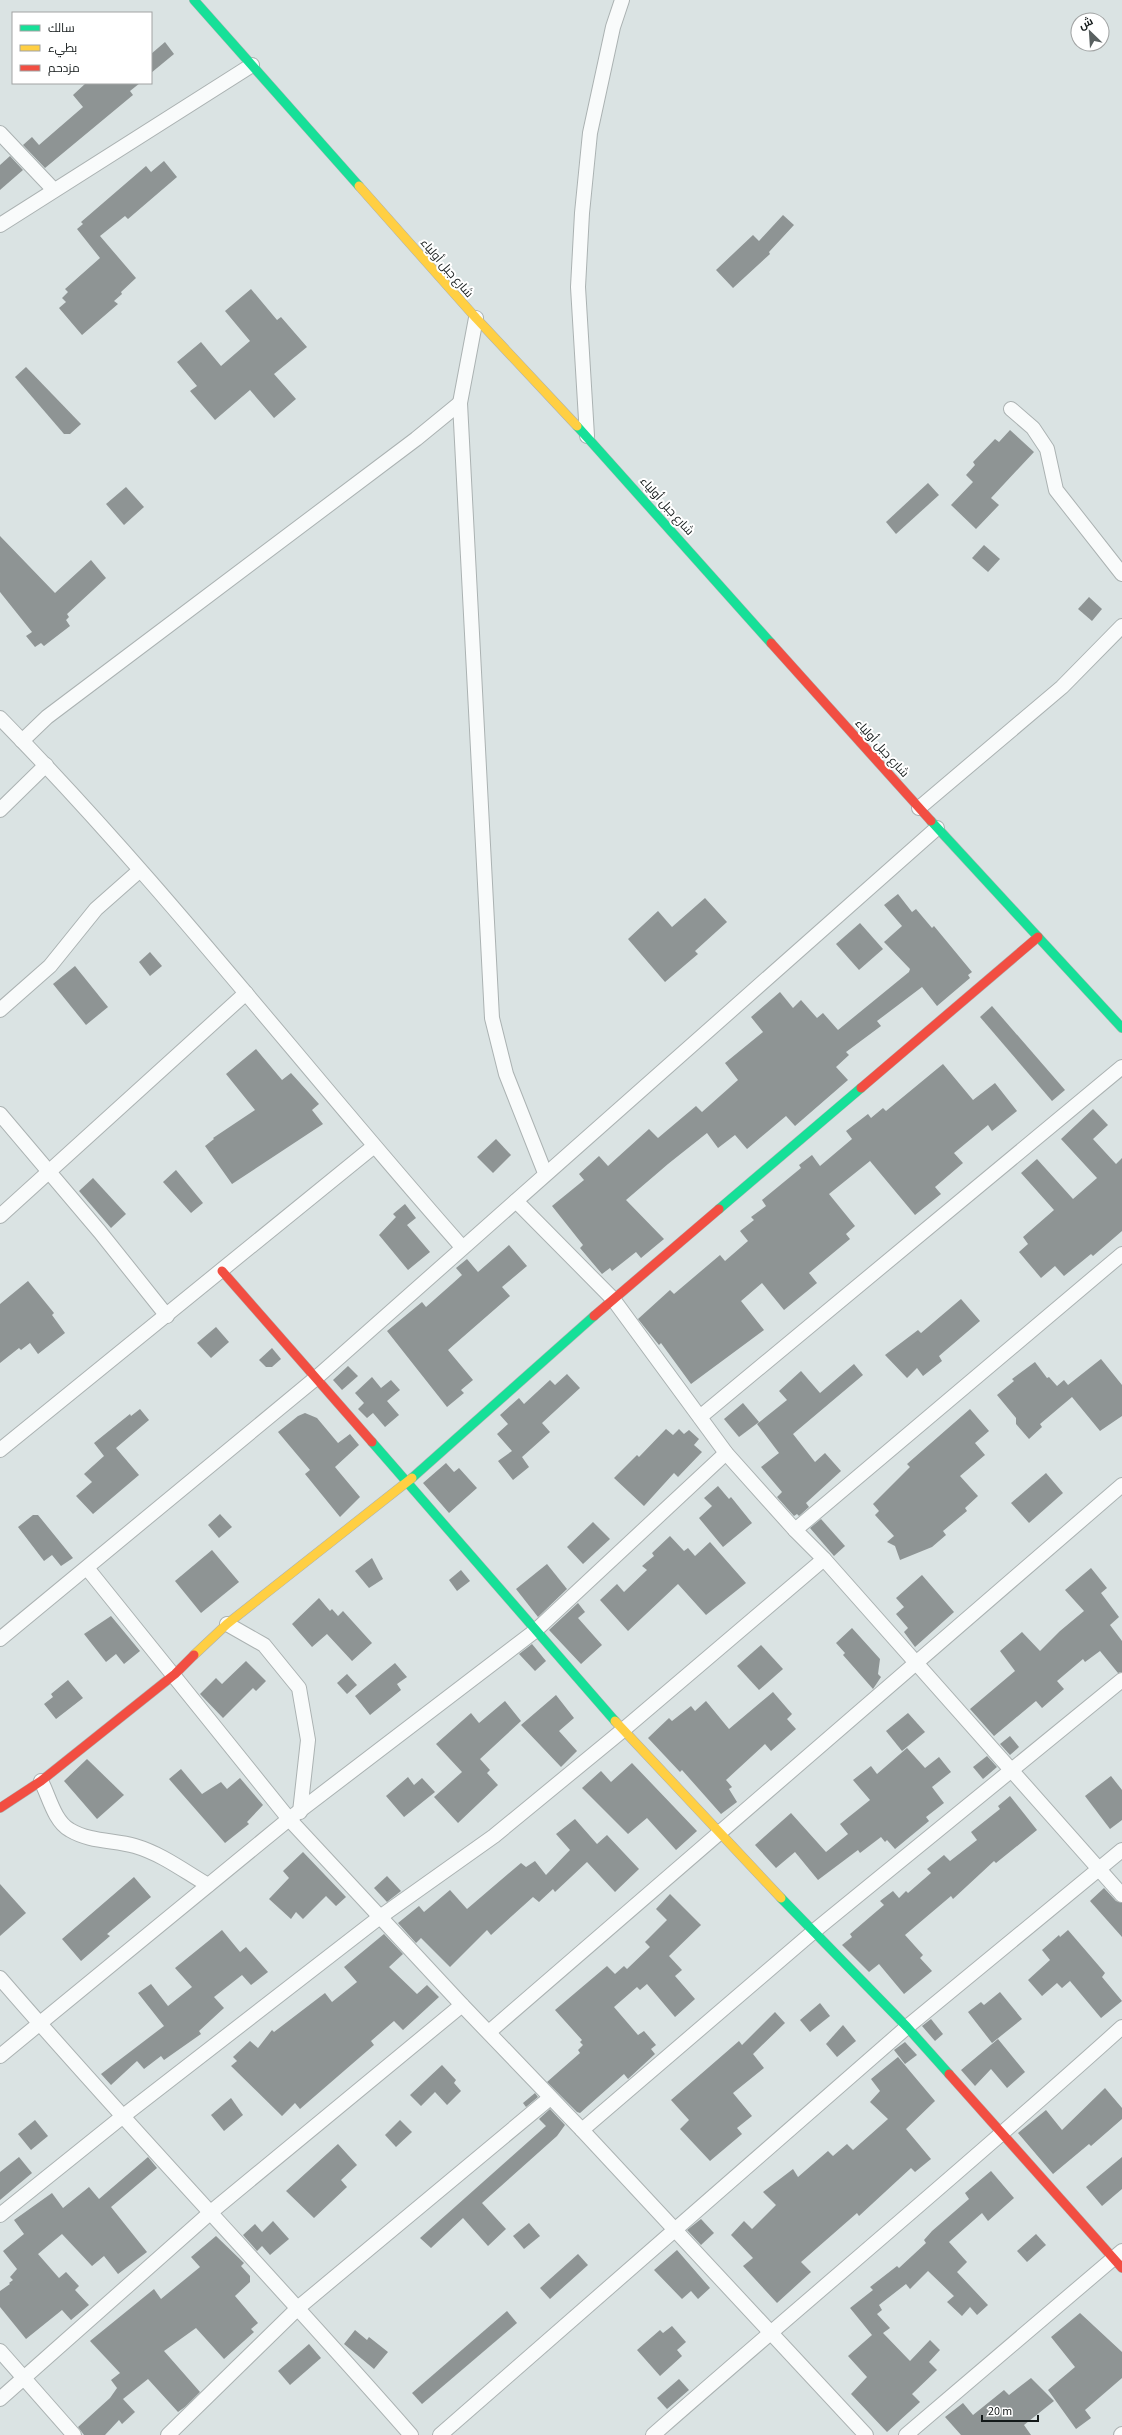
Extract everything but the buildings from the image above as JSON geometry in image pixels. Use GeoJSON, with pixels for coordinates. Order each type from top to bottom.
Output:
{"type":"FeatureCollection","features":[{"type":"Feature","properties":{"kind":"main road","name":"شارع جبل أولياء"},"geometry":{"type":"LineString","coordinates":[[194,0],[476,318],[587,436],[937,828],[1122,1028]]}},
{"type":"Feature","properties":{"kind":"main road"},"geometry":{"type":"LineString","coordinates":[[0,1808],[41,1781],[175,1674],[227,1624],[407,1482],[613,1299],[1038,937]]}},
{"type":"Feature","properties":{"kind":"main road"},"geometry":{"type":"LineString","coordinates":[[222,1271],[623,1730],[720,1831],[813,1932],[907,2028],[1002,2135],[1119,2260]]}},
{"type":"Feature","properties":{"kind":"street"},"geometry":{"type":"LineString","coordinates":[[587,436],[578,287],[582,213],[590,133],[613,27],[622,0]]}},
{"type":"Feature","properties":{"kind":"street"},"geometry":{"type":"LineString","coordinates":[[0,225],[53,189],[252,65]]}},
{"type":"Feature","properties":{"kind":"street"},"geometry":{"type":"LineString","coordinates":[[0,133],[53,189]]}},
{"type":"Feature","properties":{"kind":"street"},"geometry":{"type":"LineString","coordinates":[[476,318],[460,403],[492,1018],[506,1074],[545,1173]]}},
{"type":"Feature","properties":{"kind":"street"},"geometry":{"type":"LineString","coordinates":[[22,741],[47,717],[460,403]]}},
{"type":"Feature","properties":{"kind":"street"},"geometry":{"type":"LineString","coordinates":[[1011,409],[1033,428],[1047,449],[1056,490],[1122,574]]}},
{"type":"Feature","properties":{"kind":"street"},"geometry":{"type":"LineString","coordinates":[[919,808],[1062,687],[1122,626]]}},
{"type":"Feature","properties":{"kind":"street"},"geometry":{"type":"LineString","coordinates":[[0,718],[46,765],[139,871],[246,994],[373,1147],[462,1247]]}},
{"type":"Feature","properties":{"kind":"street"},"geometry":{"type":"LineString","coordinates":[[0,810],[46,765]]}},
{"type":"Feature","properties":{"kind":"street"},"geometry":{"type":"LineString","coordinates":[[0,1639],[316,1378],[462,1247],[516,1201],[545,1173],[937,828]]}},
{"type":"Feature","properties":{"kind":"street"},"geometry":{"type":"LineString","coordinates":[[0,1010],[50,966],[96,909],[139,871]]}},
{"type":"Feature","properties":{"kind":"street"},"geometry":{"type":"LineString","coordinates":[[0,1216],[246,994]]}},
{"type":"Feature","properties":{"kind":"street"},"geometry":{"type":"LineString","coordinates":[[700,1417],[1122,1067]]}},
{"type":"Feature","properties":{"kind":"street"},"geometry":{"type":"LineString","coordinates":[[0,1114],[48,1174],[100,1232],[167,1316]]}},
{"type":"Feature","properties":{"kind":"street"},"geometry":{"type":"LineString","coordinates":[[0,1450],[167,1316],[373,1147]]}},
{"type":"Feature","properties":{"kind":"street"},"geometry":{"type":"LineString","coordinates":[[516,1201],[613,1299],[726,1453],[795,1530],[824,1559],[1122,1895]]}},
{"type":"Feature","properties":{"kind":"street"},"geometry":{"type":"LineString","coordinates":[[795,1530],[1122,1254]]}},
{"type":"Feature","properties":{"kind":"street"},"geometry":{"type":"LineString","coordinates":[[0,2056],[294,1816],[535,1631],[726,1453]]}},
{"type":"Feature","properties":{"kind":"street"},"geometry":{"type":"LineString","coordinates":[[489,2032],[1122,1485]]}},
{"type":"Feature","properties":{"kind":"street"},"geometry":{"type":"LineString","coordinates":[[0,2215],[122,2117],[380,1917],[494,1836],[623,1730],[824,1559]]}},
{"type":"Feature","properties":{"kind":"street"},"geometry":{"type":"LineString","coordinates":[[87,1568],[380,1917],[582,2130],[769,2333],[866,2435]]}},
{"type":"Feature","properties":{"kind":"street"},"geometry":{"type":"LineString","coordinates":[[227,1624],[264,1645],[299,1688],[308,1740],[294,1816]]}},
{"type":"Feature","properties":{"kind":"street"},"geometry":{"type":"LineString","coordinates":[[582,2130],[813,1932],[1122,1680]]}},
{"type":"Feature","properties":{"kind":"street"},"geometry":{"type":"LineString","coordinates":[[41,1781],[56,1816],[70,1830],[98,1840],[134,1846],[160,1855],[208,1885]]}},
{"type":"Feature","properties":{"kind":"street"},"geometry":{"type":"LineString","coordinates":[[440,2435],[674,2229],[907,2028],[1122,1850]]}},
{"type":"Feature","properties":{"kind":"street"},"geometry":{"type":"LineString","coordinates":[[1,1982],[41,2023],[122,2117],[299,2308],[411,2435]]}},
{"type":"Feature","properties":{"kind":"street"},"geometry":{"type":"LineString","coordinates":[[0,2399],[211,2212],[462,2005]]}},
{"type":"Feature","properties":{"kind":"street"},"geometry":{"type":"LineString","coordinates":[[653,2435],[769,2333],[1002,2135],[1122,2027]]}},
{"type":"Feature","properties":{"kind":"street"},"geometry":{"type":"LineString","coordinates":[[168,2435],[299,2308],[550,2098]]}},
{"type":"Feature","properties":{"kind":"street"},"geometry":{"type":"LineString","coordinates":[[906,2435],[1119,2260]]}},
{"type":"Feature","properties":{"kind":"street"},"geometry":{"type":"LineString","coordinates":[[0,2351],[74,2435]]}},
{"type":"Feature","properties":{"kind":"traffic: fast"},"geometry":{"type":"LineString","coordinates":[[194,0],[359,186]]}},
{"type":"Feature","properties":{"kind":"traffic: fast"},"geometry":{"type":"LineString","coordinates":[[577,426],[771,643]]}},
{"type":"Feature","properties":{"kind":"traffic: fast"},"geometry":{"type":"LineString","coordinates":[[931,821],[1122,1028]]}},
{"type":"Feature","properties":{"kind":"traffic: fast"},"geometry":{"type":"LineString","coordinates":[[719,1209],[861,1088]]}},
{"type":"Feature","properties":{"kind":"traffic: fast"},"geometry":{"type":"LineString","coordinates":[[412,1478],[594,1316]]}},
{"type":"Feature","properties":{"kind":"traffic: fast"},"geometry":{"type":"LineString","coordinates":[[372,1442],[615,1721]]}},
{"type":"Feature","properties":{"kind":"traffic: fast"},"geometry":{"type":"LineString","coordinates":[[781,1898],[907,2027],[949,2074]]}},
{"type":"Feature","properties":{"kind":"traffic: slow"},"geometry":{"type":"LineString","coordinates":[[359,186],[476,318],[577,426]]}},
{"type":"Feature","properties":{"kind":"traffic: slow"},"geometry":{"type":"LineString","coordinates":[[194,1655],[227,1624],[412,1478]]}},
{"type":"Feature","properties":{"kind":"traffic: slow"},"geometry":{"type":"LineString","coordinates":[[615,1721],[781,1898]]}},
{"type":"Feature","properties":{"kind":"traffic: jam"},"geometry":{"type":"LineString","coordinates":[[771,643],[931,821]]}},
{"type":"Feature","properties":{"kind":"traffic: jam"},"geometry":{"type":"LineString","coordinates":[[861,1088],[1038,937]]}},
{"type":"Feature","properties":{"kind":"traffic: jam"},"geometry":{"type":"LineString","coordinates":[[594,1316],[719,1209]]}},
{"type":"Feature","properties":{"kind":"traffic: jam"},"geometry":{"type":"LineString","coordinates":[[222,1271],[372,1442]]}},
{"type":"Feature","properties":{"kind":"traffic: jam"},"geometry":{"type":"LineString","coordinates":[[0,1808],[41,1781],[175,1674],[194,1655]]}},
{"type":"Feature","properties":{"kind":"traffic: jam"},"geometry":{"type":"LineString","coordinates":[[949,2074],[1122,2268]]}}]}
